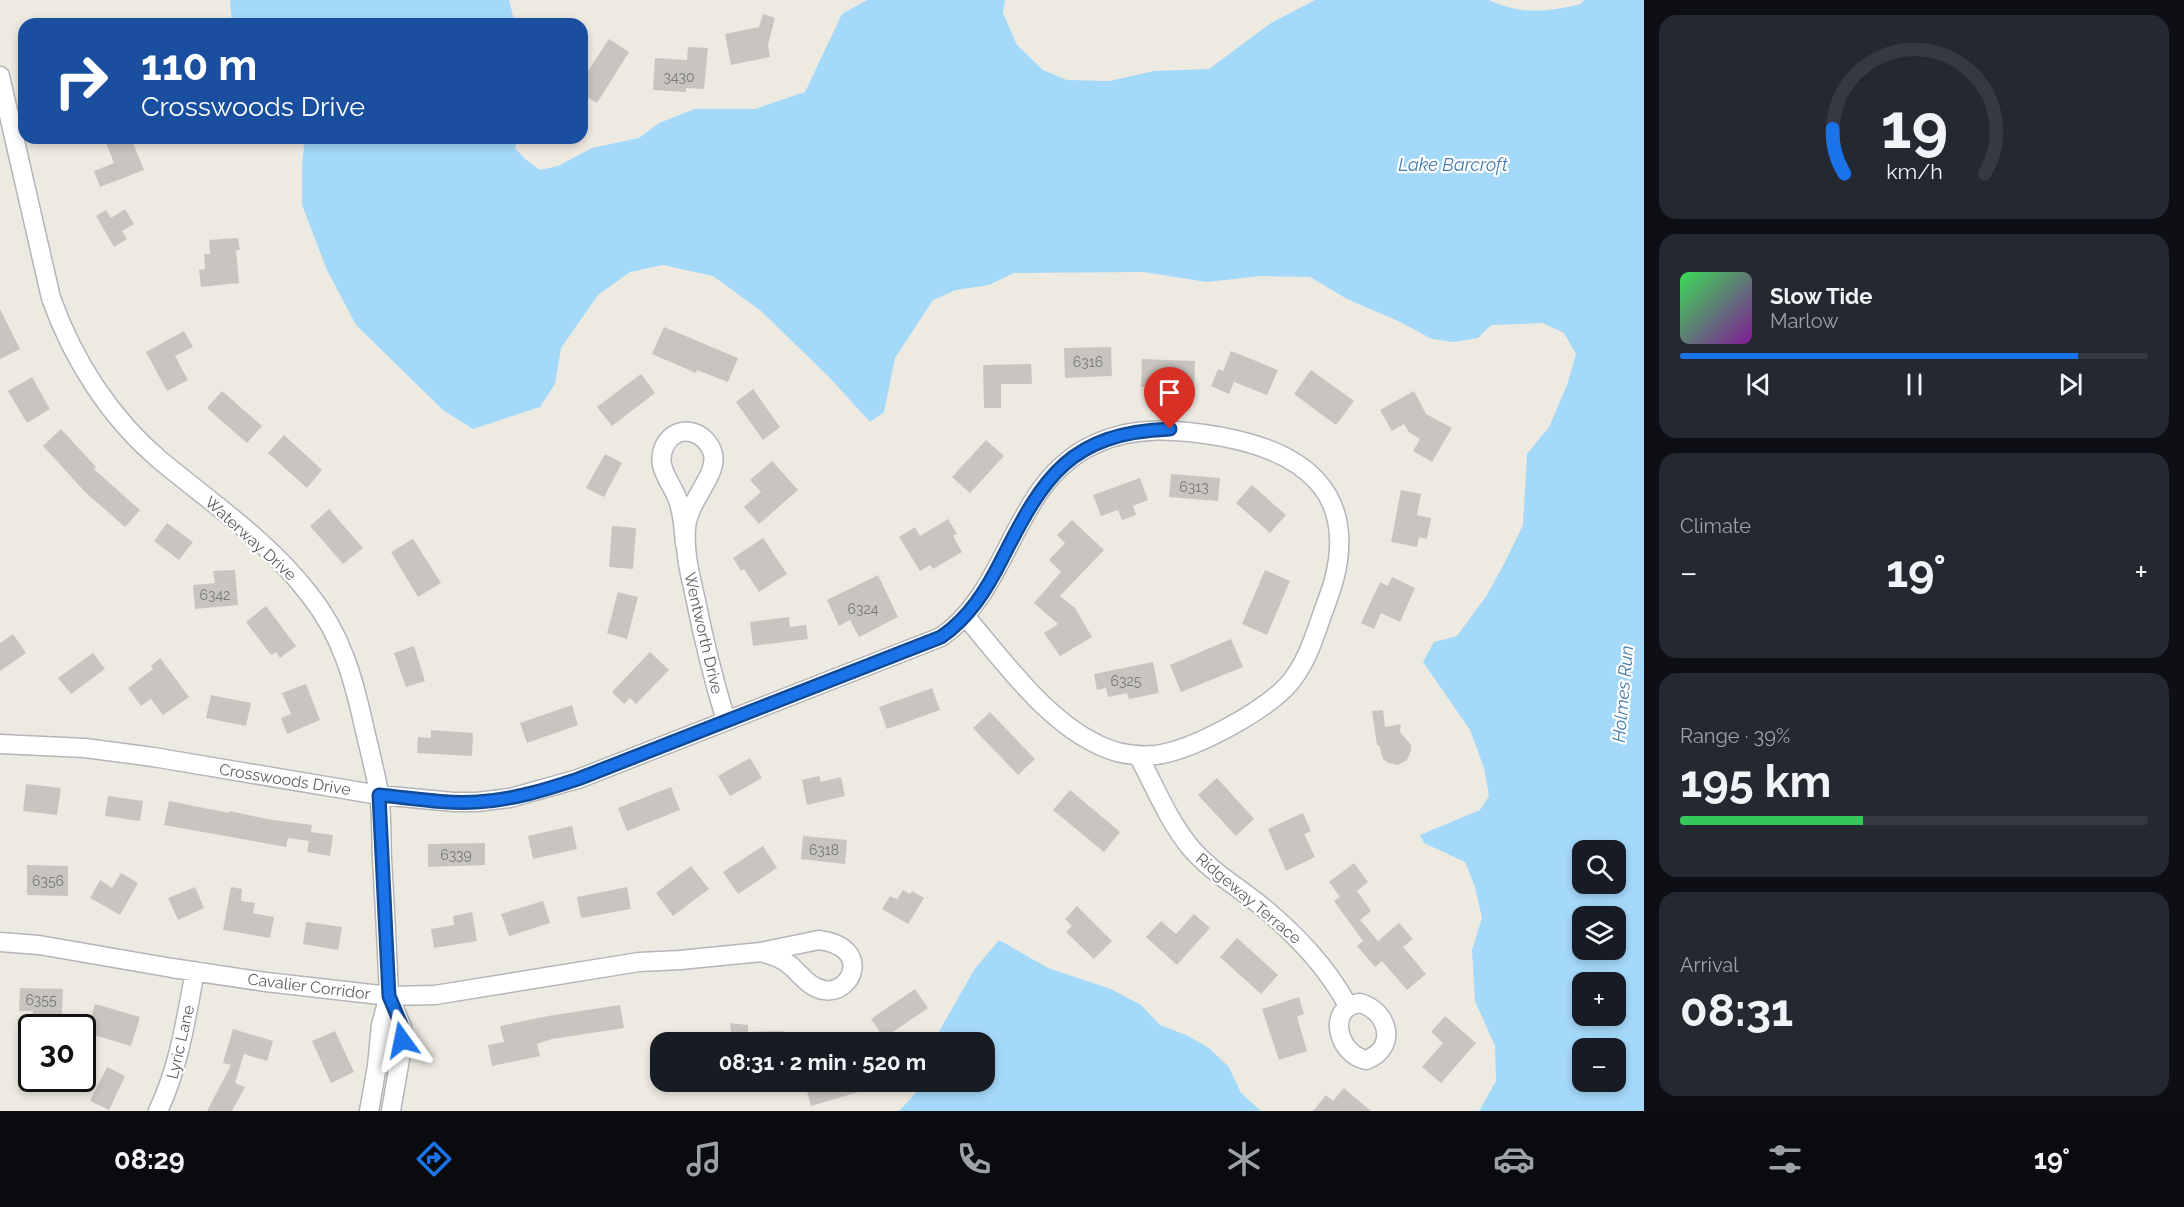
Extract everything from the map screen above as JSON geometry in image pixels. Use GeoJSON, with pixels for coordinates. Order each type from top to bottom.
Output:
{"type":"FeatureCollection","features":[{"type":"Feature","properties":{"kind":"street","name":"Waterway Drive"},"geometry":{"type":"LineString","coordinates":[[0,76],[5,124],[51,298],[77,359],[107,403],[133,434],[160,460],[264,545],[303,586],[326,618],[355,683],[379,795],[389,996],[402,1027],[401,1053],[391,1111]]}},
{"type":"Feature","properties":{"kind":"street","name":"Crosswoods Drive"},"geometry":{"type":"LineString","coordinates":[[0,744],[64,746],[153,757],[379,795],[454,802],[510,798],[578,779],[941,637],[966,617],[992,579],[1023,517],[1050,477],[1073,457],[1096,443],[1146,430],[1194,432],[1268,448],[1309,472],[1321,485],[1331,503],[1337,522],[1338,558],[1334,580],[1311,646],[1301,666],[1288,684],[1274,698],[1253,713],[1212,735],[1175,750],[1137,755]]}},
{"type":"Feature","properties":{"kind":"street","name":"Wentworth Drive"},"geometry":{"type":"LineString","coordinates":[[685,544],[686,526],[691,506],[713,466],[713,455],[705,439],[697,433],[686,431],[676,434],[666,443],[662,456],[662,469],[680,509],[685,544],[698,613],[726,721]]}},
{"type":"Feature","properties":{"kind":"street"},"geometry":{"type":"LineString","coordinates":[[966,617],[1037,699],[1062,721],[1103,746],[1137,755]]}},
{"type":"Feature","properties":{"kind":"street","name":"Ridgeway Terrace"},"geometry":{"type":"LineString","coordinates":[[1137,755],[1178,830],[1191,848],[1210,867],[1264,908],[1305,945],[1339,989],[1348,1006]]}},
{"type":"Feature","properties":{"kind":"street","name":"Cavalier Corridor"},"geometry":{"type":"LineString","coordinates":[[0,942],[39,945],[266,982],[389,996],[435,995],[639,962],[761,952]]}},
{"type":"Feature","properties":{"kind":"street","name":"Lyric Lane"},"geometry":{"type":"LineString","coordinates":[[158,1111],[170,1085],[183,1037],[195,971]]}},
{"type":"Feature","properties":{"kind":"street"},"geometry":{"type":"LineString","coordinates":[[369,1111],[381,1025],[389,996]]}},
{"type":"Feature","properties":{"kind":"water"},"geometry":{"type":"Polygon","coordinates":[[[230,0],[509,0],[514,18],[232,18],[230,0]]]}},
{"type":"Feature","properties":{"kind":"water","name":"Lake Barcroft"},"geometry":{"type":"Polygon","coordinates":[[[867,0],[1005,0],[1003,13],[1017,45],[1043,70],[1067,80],[1109,81],[1154,71],[1209,69],[1271,23],[1315,0],[1489,0],[1512,8],[1534,11],[1569,7],[1581,4],[1584,0],[1644,0],[1644,1111],[1479,1111],[1496,1081],[1495,1046],[1475,1001],[1472,950],[1482,918],[1475,887],[1465,862],[1424,843],[1420,835],[1480,810],[1489,796],[1484,768],[1470,730],[1423,662],[1434,642],[1457,636],[1487,595],[1523,525],[1527,454],[1549,427],[1567,385],[1576,354],[1564,333],[1543,323],[1491,325],[1478,338],[1454,342],[1432,339],[1398,321],[1347,299],[1310,277],[1261,276],[1207,282],[1143,272],[1014,273],[989,285],[956,290],[933,300],[895,358],[884,412],[870,422],[829,377],[761,311],[713,276],[663,265],[630,272],[598,295],[561,348],[555,384],[540,407],[473,429],[443,410],[356,325],[327,270],[302,205],[304,144],[516,144],[515,148],[525,159],[540,170],[558,166],[592,148],[639,138],[659,123],[695,109],[755,109],[805,92],[842,14],[867,0]]]}},
{"type":"Feature","properties":{"kind":"water"},"geometry":{"type":"Polygon","coordinates":[[[999,940],[1048,968],[1111,989],[1141,1005],[1160,1025],[1186,1035],[1209,1048],[1229,1067],[1241,1093],[1261,1111],[899,1111],[917,1092],[995,1092],[995,1032],[939,1032],[974,970],[999,940]]]}},
{"type":"Feature","properties":{"kind":"building"},"geometry":{"type":"Polygon","coordinates":[[[763,14],[775,18],[768,45],[770,57],[731,65],[725,34],[759,27],[763,14]]]}},
{"type":"Feature","properties":{"kind":"building"},"geometry":{"type":"Polygon","coordinates":[[[609,39],[629,52],[597,103],[588,98],[588,71],[609,39]]]}},
{"type":"Feature","properties":{"kind":"building"},"geometry":{"type":"Polygon","coordinates":[[[688,47],[708,48],[704,89],[686,88],[686,92],[653,90],[655,58],[687,60],[688,47]]]}},
{"type":"Feature","properties":{"kind":"building"},"geometry":{"type":"Polygon","coordinates":[[[106,144],[133,144],[144,170],[100,187],[94,171],[114,163],[106,144]]]}},
{"type":"Feature","properties":{"kind":"building"},"geometry":{"type":"Polygon","coordinates":[[[125,209],[134,224],[122,231],[127,239],[114,247],[96,216],[106,210],[111,218],[125,209]]]}},
{"type":"Feature","properties":{"kind":"building"},"geometry":{"type":"Polygon","coordinates":[[[238,238],[240,250],[236,250],[239,283],[201,287],[199,270],[205,269],[204,254],[210,254],[209,240],[238,238]]]}},
{"type":"Feature","properties":{"kind":"building"},"geometry":{"type":"Polygon","coordinates":[[[0,309],[20,349],[0,359],[0,309]]]}},
{"type":"Feature","properties":{"kind":"building"},"geometry":{"type":"Polygon","coordinates":[[[664,327],[738,358],[728,382],[697,370],[696,373],[652,354],[664,327]]]}},
{"type":"Feature","properties":{"kind":"building"},"geometry":{"type":"Polygon","coordinates":[[[184,331],[193,347],[175,356],[188,380],[167,391],[146,352],[184,331]]]}},
{"type":"Feature","properties":{"kind":"building"},"geometry":{"type":"Polygon","coordinates":[[[1111,347],[1112,376],[1065,378],[1064,348],[1111,347]]]}},
{"type":"Feature","properties":{"kind":"building"},"geometry":{"type":"Polygon","coordinates":[[[1231,351],[1278,370],[1267,395],[1234,382],[1229,394],[1211,386],[1218,369],[1223,371],[1231,351]]]}},
{"type":"Feature","properties":{"kind":"building"},"geometry":{"type":"Polygon","coordinates":[[[1142,359],[1195,361],[1194,399],[1184,399],[1184,388],[1141,387],[1142,359]]]}},
{"type":"Feature","properties":{"kind":"building"},"geometry":{"type":"Polygon","coordinates":[[[1031,364],[1032,384],[1001,384],[1001,408],[984,408],[983,365],[1031,364]]]}},
{"type":"Feature","properties":{"kind":"building"},"geometry":{"type":"Polygon","coordinates":[[[1311,370],[1354,401],[1336,425],[1294,394],[1311,370]]]}},
{"type":"Feature","properties":{"kind":"building"},"geometry":{"type":"Polygon","coordinates":[[[641,374],[655,393],[612,426],[597,407],[641,374]]]}},
{"type":"Feature","properties":{"kind":"building"},"geometry":{"type":"Polygon","coordinates":[[[32,377],[50,409],[27,423],[8,391],[32,377]]]}},
{"type":"Feature","properties":{"kind":"building"},"geometry":{"type":"Polygon","coordinates":[[[753,389],[780,427],[763,440],[736,402],[753,389]]]}},
{"type":"Feature","properties":{"kind":"building"},"geometry":{"type":"Polygon","coordinates":[[[222,391],[262,426],[247,443],[207,408],[222,391]]]}},
{"type":"Feature","properties":{"kind":"building"},"geometry":{"type":"Polygon","coordinates":[[[1414,391],[1426,414],[1452,428],[1432,462],[1413,451],[1420,439],[1409,432],[1404,424],[1392,431],[1380,410],[1414,391]]]}},
{"type":"Feature","properties":{"kind":"building"},"geometry":{"type":"Polygon","coordinates":[[[61,429],[96,467],[94,469],[140,510],[125,527],[86,493],[43,446],[61,429]]]}},
{"type":"Feature","properties":{"kind":"building"},"geometry":{"type":"Polygon","coordinates":[[[284,435],[322,470],[307,488],[268,453],[284,435]]]}},
{"type":"Feature","properties":{"kind":"building"},"geometry":{"type":"Polygon","coordinates":[[[986,440],[1004,456],[970,493],[952,477],[986,440]]]}},
{"type":"Feature","properties":{"kind":"building"},"geometry":{"type":"Polygon","coordinates":[[[605,454],[622,463],[604,497],[586,488],[605,454]]]}},
{"type":"Feature","properties":{"kind":"building"},"geometry":{"type":"Polygon","coordinates":[[[772,461],[798,490],[759,524],[744,507],[761,492],[750,480],[772,461]]]}},
{"type":"Feature","properties":{"kind":"building"},"geometry":{"type":"Polygon","coordinates":[[[1171,474],[1220,478],[1218,501],[1169,497],[1171,474]]]}},
{"type":"Feature","properties":{"kind":"building"},"geometry":{"type":"Polygon","coordinates":[[[1140,478],[1148,500],[1133,506],[1136,515],[1122,520],[1118,510],[1101,516],[1093,495],[1140,478]]]}},
{"type":"Feature","properties":{"kind":"building"},"geometry":{"type":"Polygon","coordinates":[[[1252,485],[1286,515],[1270,533],[1236,503],[1252,485]]]}},
{"type":"Feature","properties":{"kind":"building"},"geometry":{"type":"Polygon","coordinates":[[[1401,490],[1421,494],[1417,515],[1431,518],[1427,539],[1419,537],[1417,547],[1391,542],[1401,490]]]}},
{"type":"Feature","properties":{"kind":"building"},"geometry":{"type":"Polygon","coordinates":[[[329,509],[363,548],[343,564],[310,526],[329,509]]]}},
{"type":"Feature","properties":{"kind":"building"},"geometry":{"type":"Polygon","coordinates":[[[948,519],[957,534],[953,536],[962,552],[933,569],[930,565],[920,571],[899,537],[915,527],[920,536],[948,519]]]}},
{"type":"Feature","properties":{"kind":"building"},"geometry":{"type":"Polygon","coordinates":[[[1072,520],[1104,550],[1060,596],[1075,608],[1092,637],[1060,656],[1044,633],[1058,624],[1034,603],[1061,572],[1049,560],[1065,543],[1057,535],[1072,520]]]}},
{"type":"Feature","properties":{"kind":"building"},"geometry":{"type":"Polygon","coordinates":[[[167,523],[193,542],[179,560],[154,541],[167,523]]]}},
{"type":"Feature","properties":{"kind":"building"},"geometry":{"type":"Polygon","coordinates":[[[612,526],[636,528],[633,569],[609,567],[612,526]]]}},
{"type":"Feature","properties":{"kind":"building"},"geometry":{"type":"Polygon","coordinates":[[[763,538],[787,574],[759,592],[744,569],[741,571],[733,558],[763,538]]]}},
{"type":"Feature","properties":{"kind":"building"},"geometry":{"type":"Polygon","coordinates":[[[413,539],[441,583],[418,597],[391,552],[413,539]]]}},
{"type":"Feature","properties":{"kind":"building"},"geometry":{"type":"Polygon","coordinates":[[[235,570],[238,605],[195,609],[193,585],[215,583],[213,571],[235,570]]]}},
{"type":"Feature","properties":{"kind":"building"},"geometry":{"type":"Polygon","coordinates":[[[1265,570],[1290,581],[1267,635],[1242,624],[1265,570]]]}},
{"type":"Feature","properties":{"kind":"building"},"geometry":{"type":"Polygon","coordinates":[[[878,575],[898,617],[859,637],[850,620],[839,626],[827,600],[878,575]]]}},
{"type":"Feature","properties":{"kind":"building"},"geometry":{"type":"Polygon","coordinates":[[[1392,577],[1415,588],[1400,622],[1381,613],[1374,629],[1361,623],[1380,582],[1388,586],[1392,577]]]}},
{"type":"Feature","properties":{"kind":"building"},"geometry":{"type":"Polygon","coordinates":[[[618,592],[638,597],[627,639],[607,633],[618,592]]]}},
{"type":"Feature","properties":{"kind":"building"},"geometry":{"type":"Polygon","coordinates":[[[266,606],[296,646],[280,658],[276,652],[271,655],[246,622],[266,606]]]}},
{"type":"Feature","properties":{"kind":"building"},"geometry":{"type":"Polygon","coordinates":[[[789,617],[790,627],[806,625],[808,639],[753,646],[750,622],[789,617]]]}},
{"type":"Feature","properties":{"kind":"building"},"geometry":{"type":"Polygon","coordinates":[[[13,634],[26,653],[0,671],[0,643],[13,634]]]}},
{"type":"Feature","properties":{"kind":"building"},"geometry":{"type":"Polygon","coordinates":[[[1231,639],[1243,667],[1181,692],[1170,665],[1231,639]]]}},
{"type":"Feature","properties":{"kind":"building"},"geometry":{"type":"Polygon","coordinates":[[[414,646],[425,681],[406,687],[394,653],[414,646]]]}},
{"type":"Feature","properties":{"kind":"building"},"geometry":{"type":"Polygon","coordinates":[[[650,652],[669,670],[636,704],[630,698],[624,704],[612,692],[650,652]]]}},
{"type":"Feature","properties":{"kind":"building"},"geometry":{"type":"Polygon","coordinates":[[[93,653],[105,669],[71,694],[58,678],[93,653]]]}},
{"type":"Feature","properties":{"kind":"building"},"geometry":{"type":"Polygon","coordinates":[[[160,658],[189,697],[163,715],[151,699],[141,706],[128,688],[153,669],[151,666],[160,658]]]}},
{"type":"Feature","properties":{"kind":"building"},"geometry":{"type":"Polygon","coordinates":[[[1153,662],[1159,693],[1129,699],[1127,693],[1108,697],[1106,688],[1097,690],[1094,674],[1153,662]]]}},
{"type":"Feature","properties":{"kind":"building"},"geometry":{"type":"Polygon","coordinates":[[[306,684],[320,720],[287,734],[281,718],[291,714],[282,693],[306,684]]]}},
{"type":"Feature","properties":{"kind":"building"},"geometry":{"type":"Polygon","coordinates":[[[932,688],[940,710],[887,729],[879,707],[932,688]]]}},
{"type":"Feature","properties":{"kind":"building"},"geometry":{"type":"Polygon","coordinates":[[[211,695],[251,703],[246,726],[206,718],[211,695]]]}},
{"type":"Feature","properties":{"kind":"building"},"geometry":{"type":"Polygon","coordinates":[[[572,705],[578,725],[527,743],[520,723],[572,705]]]}},
{"type":"Feature","properties":{"kind":"building"},"geometry":{"type":"Polygon","coordinates":[[[1383,710],[1385,727],[1401,724],[1400,732],[1411,745],[1407,760],[1398,765],[1388,763],[1383,759],[1379,745],[1377,745],[1372,711],[1383,710]]]}},
{"type":"Feature","properties":{"kind":"building"},"geometry":{"type":"Polygon","coordinates":[[[990,712],[1035,759],[1018,775],[973,728],[990,712]]]}},
{"type":"Feature","properties":{"kind":"building"},"geometry":{"type":"Polygon","coordinates":[[[431,730],[473,733],[472,756],[417,753],[418,737],[431,738],[431,730]]]}},
{"type":"Feature","properties":{"kind":"building"},"geometry":{"type":"Polygon","coordinates":[[[750,758],[762,778],[730,796],[718,776],[750,758]]]}},
{"type":"Feature","properties":{"kind":"building"},"geometry":{"type":"Polygon","coordinates":[[[819,776],[821,782],[841,777],[845,796],[807,805],[802,780],[819,776]]]}},
{"type":"Feature","properties":{"kind":"building"},"geometry":{"type":"Polygon","coordinates":[[[1217,778],[1254,819],[1236,836],[1198,795],[1217,778]]]}},
{"type":"Feature","properties":{"kind":"building"},"geometry":{"type":"Polygon","coordinates":[[[26,784],[61,788],[57,815],[23,811],[26,784]]]}},
{"type":"Feature","properties":{"kind":"building"},"geometry":{"type":"Polygon","coordinates":[[[671,787],[680,810],[627,831],[618,808],[671,787]]]}},
{"type":"Feature","properties":{"kind":"building"},"geometry":{"type":"Polygon","coordinates":[[[1070,790],[1120,832],[1104,852],[1053,810],[1070,790]]]}},
{"type":"Feature","properties":{"kind":"building"},"geometry":{"type":"Polygon","coordinates":[[[108,796],[143,801],[140,821],[105,816],[108,796]]]}},
{"type":"Feature","properties":{"kind":"building"},"geometry":{"type":"Polygon","coordinates":[[[169,801],[229,813],[230,811],[266,819],[312,825],[311,832],[333,835],[330,856],[307,852],[309,841],[288,838],[286,847],[164,825],[169,801]]]}},
{"type":"Feature","properties":{"kind":"building"},"geometry":{"type":"Polygon","coordinates":[[[1303,813],[1311,831],[1304,834],[1315,857],[1286,871],[1268,829],[1303,813]]]}},
{"type":"Feature","properties":{"kind":"building"},"geometry":{"type":"Polygon","coordinates":[[[572,826],[577,849],[533,859],[528,836],[572,826]]]}},
{"type":"Feature","properties":{"kind":"building"},"geometry":{"type":"Polygon","coordinates":[[[803,836],[847,840],[845,864],[801,859],[803,836]]]}},
{"type":"Feature","properties":{"kind":"building"},"geometry":{"type":"Polygon","coordinates":[[[485,843],[485,865],[428,867],[428,844],[485,843]]]}},
{"type":"Feature","properties":{"kind":"building"},"geometry":{"type":"Polygon","coordinates":[[[763,846],[777,868],[738,894],[723,872],[763,846]]]}},
{"type":"Feature","properties":{"kind":"building"},"geometry":{"type":"Polygon","coordinates":[[[1354,863],[1368,882],[1357,891],[1371,911],[1360,920],[1378,941],[1399,923],[1413,939],[1403,947],[1426,974],[1407,990],[1382,961],[1375,967],[1357,946],[1363,941],[1334,901],[1340,897],[1329,882],[1354,863]]]}},
{"type":"Feature","properties":{"kind":"building"},"geometry":{"type":"Polygon","coordinates":[[[27,865],[68,866],[68,896],[27,895],[27,865]]]}},
{"type":"Feature","properties":{"kind":"building"},"geometry":{"type":"Polygon","coordinates":[[[691,866],[709,889],[673,916],[656,893],[691,866]]]}},
{"type":"Feature","properties":{"kind":"building"},"geometry":{"type":"Polygon","coordinates":[[[121,873],[138,883],[120,915],[90,898],[100,880],[112,888],[121,873]]]}},
{"type":"Feature","properties":{"kind":"building"},"geometry":{"type":"Polygon","coordinates":[[[195,887],[204,908],[178,920],[168,898],[195,887]]]}},
{"type":"Feature","properties":{"kind":"building"},"geometry":{"type":"Polygon","coordinates":[[[231,887],[242,889],[241,901],[255,903],[253,913],[274,917],[270,938],[223,930],[231,887]]]}},
{"type":"Feature","properties":{"kind":"building"},"geometry":{"type":"Polygon","coordinates":[[[627,887],[631,909],[581,918],[577,897],[627,887]]]}},
{"type":"Feature","properties":{"kind":"building"},"geometry":{"type":"Polygon","coordinates":[[[903,890],[910,894],[912,891],[924,898],[908,924],[882,909],[890,896],[897,899],[903,890]]]}},
{"type":"Feature","properties":{"kind":"building"},"geometry":{"type":"Polygon","coordinates":[[[543,901],[550,923],[509,936],[501,914],[543,901]]]}},
{"type":"Feature","properties":{"kind":"building"},"geometry":{"type":"Polygon","coordinates":[[[1077,906],[1112,941],[1094,959],[1066,932],[1072,926],[1065,919],[1077,906]]]}},
{"type":"Feature","properties":{"kind":"building"},"geometry":{"type":"Polygon","coordinates":[[[472,912],[477,941],[434,948],[431,929],[454,925],[453,916],[472,912]]]}},
{"type":"Feature","properties":{"kind":"building"},"geometry":{"type":"Polygon","coordinates":[[[1194,914],[1210,928],[1177,965],[1146,937],[1161,921],[1176,934],[1194,914]]]}},
{"type":"Feature","properties":{"kind":"building"},"geometry":{"type":"Polygon","coordinates":[[[306,922],[342,927],[338,950],[303,944],[306,922]]]}},
{"type":"Feature","properties":{"kind":"building"},"geometry":{"type":"Polygon","coordinates":[[[1237,938],[1278,975],[1261,994],[1220,957],[1237,938]]]}},
{"type":"Feature","properties":{"kind":"building"},"geometry":{"type":"Polygon","coordinates":[[[20,988],[63,989],[62,1014],[33,1014],[33,1011],[19,1011],[20,988]]]}},
{"type":"Feature","properties":{"kind":"building"},"geometry":{"type":"Polygon","coordinates":[[[915,989],[928,1008],[893,1032],[880,1032],[871,1019],[915,989]]]}},
{"type":"Feature","properties":{"kind":"building"},"geometry":{"type":"Polygon","coordinates":[[[1299,997],[1304,1014],[1297,1017],[1307,1051],[1279,1060],[1262,1009],[1299,997]]]}},
{"type":"Feature","properties":{"kind":"building"},"geometry":{"type":"Polygon","coordinates":[[[95,1004],[140,1017],[131,1046],[96,1036],[96,1014],[92,1014],[95,1004]]]}},
{"type":"Feature","properties":{"kind":"building"},"geometry":{"type":"Polygon","coordinates":[[[620,1005],[624,1028],[552,1039],[537,1044],[540,1056],[492,1066],[488,1045],[504,1042],[500,1026],[620,1005]]]}},
{"type":"Feature","properties":{"kind":"building"},"geometry":{"type":"Polygon","coordinates":[[[1445,1016],[1476,1043],[1441,1083],[1422,1067],[1443,1043],[1431,1032],[1445,1016]]]}},
{"type":"Feature","properties":{"kind":"building"},"geometry":{"type":"Polygon","coordinates":[[[730,1023],[748,1025],[748,1032],[731,1032],[730,1023]]]}},
{"type":"Feature","properties":{"kind":"building"},"geometry":{"type":"Polygon","coordinates":[[[233,1029],[273,1041],[267,1061],[244,1054],[235,1083],[245,1087],[232,1111],[207,1111],[231,1065],[223,1063],[233,1029]]]}},
{"type":"Feature","properties":{"kind":"building"},"geometry":{"type":"Polygon","coordinates":[[[335,1031],[354,1072],[331,1083],[312,1041],[335,1031]]]}},
{"type":"Feature","properties":{"kind":"building"},"geometry":{"type":"Polygon","coordinates":[[[107,1067],[125,1076],[109,1110],[90,1101],[107,1067]]]}},
{"type":"Feature","properties":{"kind":"building"},"geometry":{"type":"Polygon","coordinates":[[[1344,1088],[1371,1111],[1313,1111],[1326,1095],[1333,1101],[1344,1088]]]}},
{"type":"Feature","properties":{"kind":"building"},"geometry":{"type":"Polygon","coordinates":[[[807,1092],[858,1092],[811,1106],[807,1092]]]}},
{"type":"Feature","properties":{"kind":"route"},"geometry":{"type":"LineString","coordinates":[[402,1040],[402,1027],[389,996],[379,795],[477,802],[510,798],[544,790],[578,779],[941,637],[966,617],[992,579],[1032,501],[1064,463],[1081,450],[1096,443],[1146,430],[1170,429]]}},
{"type":"Feature","properties":{"kind":"water label","name":"Holmes Run"},"geometry":{"type":"Point","coordinates":[1623,694]}}]}
